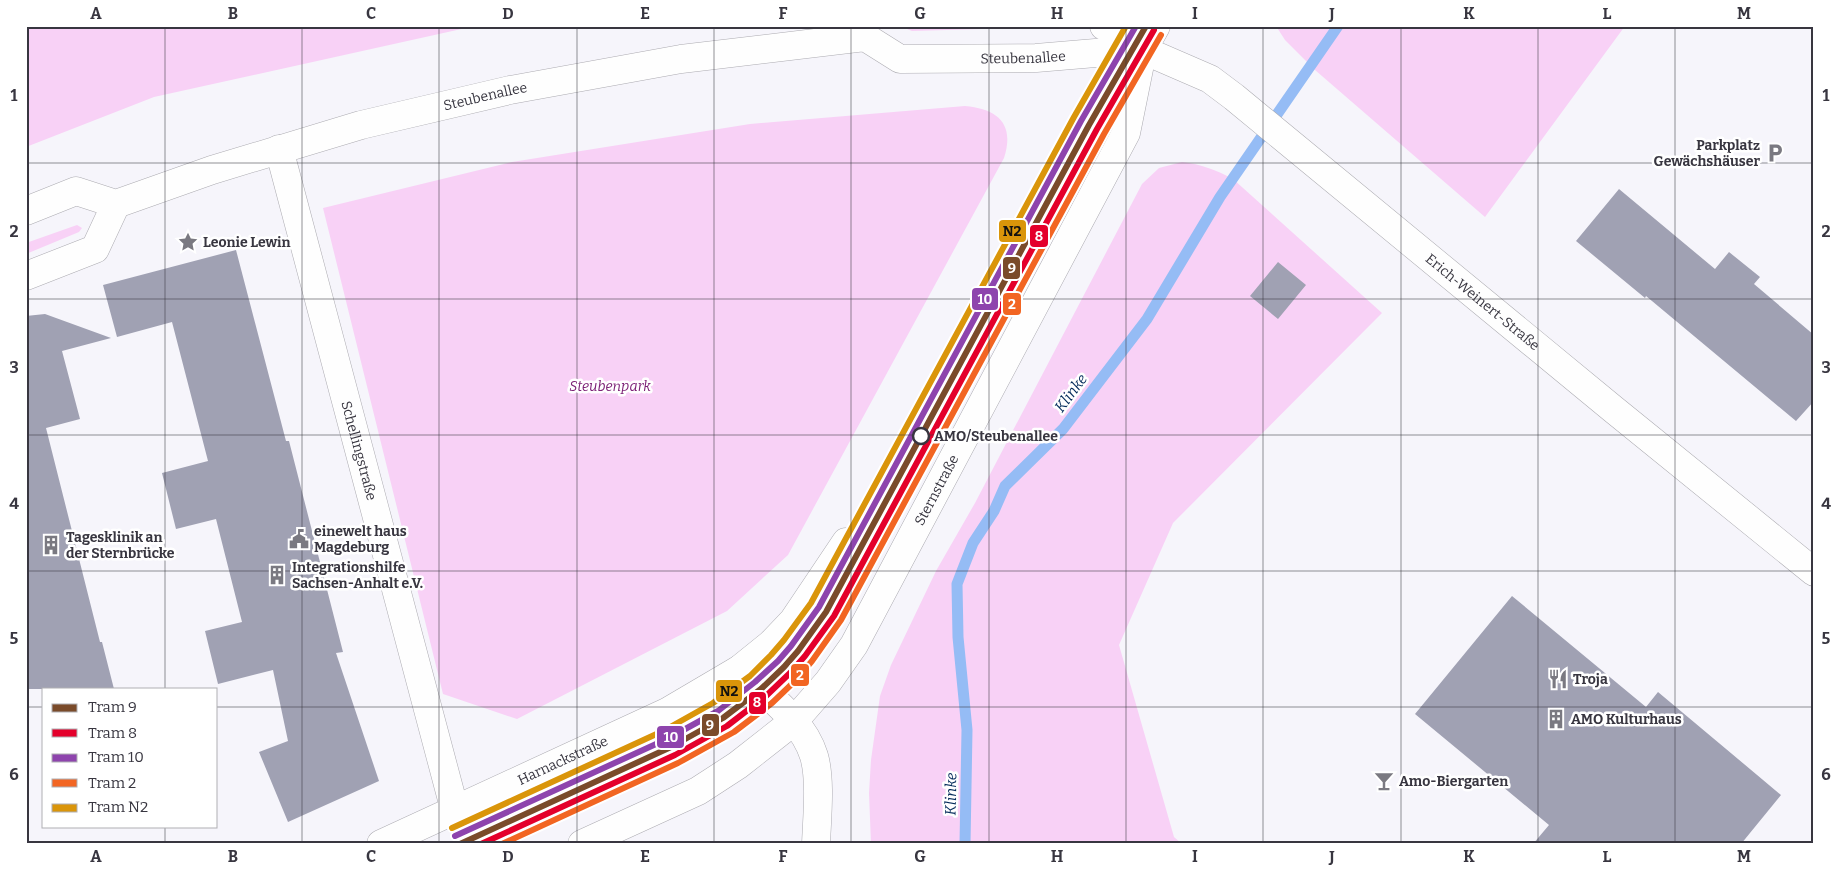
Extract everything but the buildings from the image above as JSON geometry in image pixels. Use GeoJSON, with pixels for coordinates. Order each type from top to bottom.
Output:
{"type":"FeatureCollection","features":[{"type":"Feature","properties":{"kind":"street"},"geometry":{"type":"LineString","coordinates":[[1104,26],[1149,38]]}},
{"type":"Feature","properties":{"kind":"street","name":"Steubenallee"},"geometry":{"type":"LineString","coordinates":[[116,204],[175,182],[279,149],[389,119],[510,90],[690,58],[870,32],[900,59],[1036,58],[1149,38]]}},
{"type":"Feature","properties":{"kind":"street","name":"Erich-Weinert-Straße"},"geometry":{"type":"LineString","coordinates":[[1149,38],[1210,80],[1288,140],[1605,403],[1814,572]]}},
{"type":"Feature","properties":{"kind":"street","name":"Sternstraße"},"geometry":{"type":"LineString","coordinates":[[794,721],[828,682],[854,645],[1126,133],[1149,38]]}},
{"type":"Feature","properties":{"kind":"street","name":"Schellingstraße"},"geometry":{"type":"LineString","coordinates":[[279,149],[455,811]]}},
{"type":"Feature","properties":{"kind":"street"},"geometry":{"type":"LineString","coordinates":[[26,210],[76,191],[116,204],[95,249],[26,276]]}},
{"type":"Feature","properties":{"kind":"street","name":"Harnackstraße"},"geometry":{"type":"LineString","coordinates":[[381,844],[667,712],[740,669],[771,644],[793,621],[846,542]]}},
{"type":"Feature","properties":{"kind":"street"},"geometry":{"type":"LineString","coordinates":[[740,669],[794,721],[807,739],[814,756],[816,770],[816,844]]}},
{"type":"Feature","properties":{"kind":"street"},"geometry":{"type":"LineString","coordinates":[[582,844],[698,791],[738,765],[794,721]]}},
{"type":"Feature","properties":{"kind":"green space"},"geometry":{"type":"Polygon","coordinates":[[[475,26],[154,97],[26,147],[26,27],[475,26]]]}},
{"type":"Feature","properties":{"kind":"green space"},"geometry":{"type":"Polygon","coordinates":[[[907,26],[1017,26],[1017,28],[912,31],[907,29],[907,26]]]}},
{"type":"Feature","properties":{"kind":"green space"},"geometry":{"type":"Polygon","coordinates":[[[1276,26],[1625,26],[1485,217],[1315,70],[1285,40],[1276,26]]]}},
{"type":"Feature","properties":{"kind":"green space","name":"Steubenpark"},"geometry":{"type":"Polygon","coordinates":[[[965,106],[987,111],[1001,120],[1007,136],[1004,158],[788,555],[727,611],[517,719],[443,694],[323,208],[512,162],[750,124],[965,106]]]}},
{"type":"Feature","properties":{"kind":"green space"},"geometry":{"type":"Polygon","coordinates":[[[1182,162],[1208,168],[1233,179],[1382,313],[1173,523],[1119,645],[1174,837],[1182,844],[871,844],[869,793],[871,760],[880,696],[891,665],[936,571],[975,503],[1142,184],[1159,168],[1182,162]]]}},
{"type":"Feature","properties":{"kind":"green space"},"geometry":{"type":"Polygon","coordinates":[[[77,225],[82,228],[79,232],[26,254],[26,243],[77,225]]]}},
{"type":"Feature","properties":{"kind":"waterway","name":"Klinke"},"geometry":{"type":"LineString","coordinates":[[965,844],[967,730],[958,637],[957,584],[973,543],[994,511],[1005,486],[1063,429],[1147,319],[1220,197],[1338,26]]}},
{"type":"Feature","properties":{"kind":"tram line","name":"N2"},"geometry":{"type":"LineString","coordinates":[[452,828],[663,731],[713,703],[750,676],[784,640],[811,603],[1074,117],[1126,26]]}},
{"type":"Feature","properties":{"kind":"tram line","name":"10"},"geometry":{"type":"LineString","coordinates":[[455,836],[667,739],[718,711],[755,682],[791,646],[819,607],[1081,121],[1136,26]]}},
{"type":"Feature","properties":{"kind":"tram line","name":"9"},"geometry":{"type":"LineString","coordinates":[[460,844],[671,747],[723,718],[761,689],[798,651],[826,612],[1089,125],[1146,26]]}},
{"type":"Feature","properties":{"kind":"tram line","name":"8"},"geometry":{"type":"LineString","coordinates":[[481,844],[675,755],[727,726],[766,696],[805,656],[834,616],[1097,129],[1154,30]]}},
{"type":"Feature","properties":{"kind":"tram line","name":"2"},"geometry":{"type":"LineString","coordinates":[[502,844],[678,763],[734,732],[772,703],[796,680],[812,661],[841,620],[1104,134],[1161,35]]}},
{"type":"Feature","properties":{"kind":"place","name":"Parkplatz Gewächshäuser"},"geometry":{"type":"Point","coordinates":[1775,153]}},
{"type":"Feature","properties":{"kind":"place","name":"Leonie Lewin"},"geometry":{"type":"Point","coordinates":[188,242]}},
{"type":"Feature","properties":{"kind":"place","name":"AMO/Steubenallee"},"geometry":{"type":"Point","coordinates":[921,436]}},
{"type":"Feature","properties":{"kind":"place","name":"einewelt haus Magdeburg"},"geometry":{"type":"Point","coordinates":[299,539]}},
{"type":"Feature","properties":{"kind":"place","name":"Tagesklinik an der Sternbrücke"},"geometry":{"type":"Point","coordinates":[51,545]}},
{"type":"Feature","properties":{"kind":"place","name":"Integrationshilfe Sachsen-Anhalt e.V."},"geometry":{"type":"Point","coordinates":[277,575]}},
{"type":"Feature","properties":{"kind":"place","name":"Troja"},"geometry":{"type":"Point","coordinates":[1558,679]}},
{"type":"Feature","properties":{"kind":"place","name":"AMO Kulturhaus"},"geometry":{"type":"Point","coordinates":[1556,719]}},
{"type":"Feature","properties":{"kind":"place","name":"Amo-Biergarten"},"geometry":{"type":"Point","coordinates":[1384,781]}}]}
